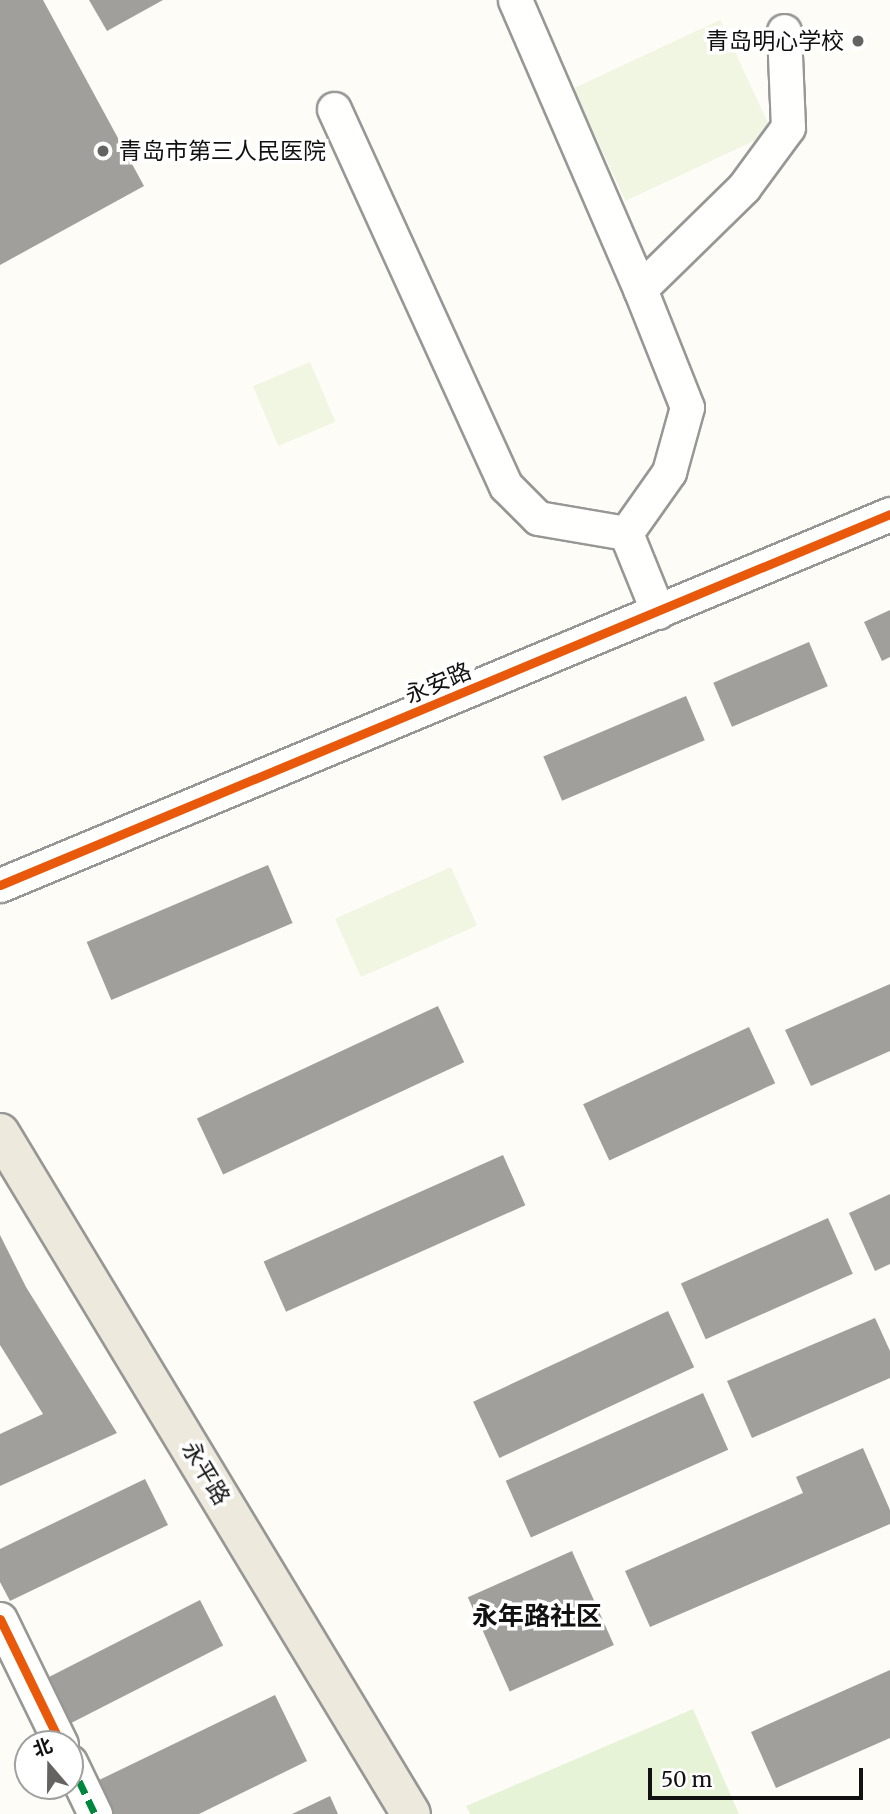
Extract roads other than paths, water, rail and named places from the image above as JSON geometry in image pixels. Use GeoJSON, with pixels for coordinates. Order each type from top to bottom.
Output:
{"type":"FeatureCollection","features":[{"type":"Feature","properties":{"kind":"main road","name":"永平路"},"geometry":{"type":"LineString","coordinates":[[0,1133],[411,1814]]}},
{"type":"Feature","properties":{"kind":"street"},"geometry":{"type":"LineString","coordinates":[[515,0],[640,289],[687,407],[669,472],[626,533]]}},
{"type":"Feature","properties":{"kind":"street"},"geometry":{"type":"LineString","coordinates":[[640,289],[744,187],[788,127],[784,31]]}},
{"type":"Feature","properties":{"kind":"street"},"geometry":{"type":"LineString","coordinates":[[334,109],[506,486],[538,518],[626,533]]}},
{"type":"Feature","properties":{"kind":"street","name":"永安路"},"geometry":{"type":"LineString","coordinates":[[0,885],[890,514]]}},
{"type":"Feature","properties":{"kind":"street"},"geometry":{"type":"LineString","coordinates":[[626,533],[658,612]]}},
{"type":"Feature","properties":{"kind":"street"},"geometry":{"type":"LineString","coordinates":[[0,1619],[54,1730]]}},
{"type":"Feature","properties":{"kind":"street"},"geometry":{"type":"LineString","coordinates":[[84,1791],[95,1814]]}},
{"type":"Feature","properties":{"kind":"place","name":"青岛明心学校"},"geometry":{"type":"Point","coordinates":[858,41]}},
{"type":"Feature","properties":{"kind":"place","name":"青岛市第三人民医院"},"geometry":{"type":"Point","coordinates":[103,151]}},
{"type":"Feature","properties":{"kind":"district","name":"永年路社区"},"geometry":{"type":"Point","coordinates":[537,1616]}}]}
